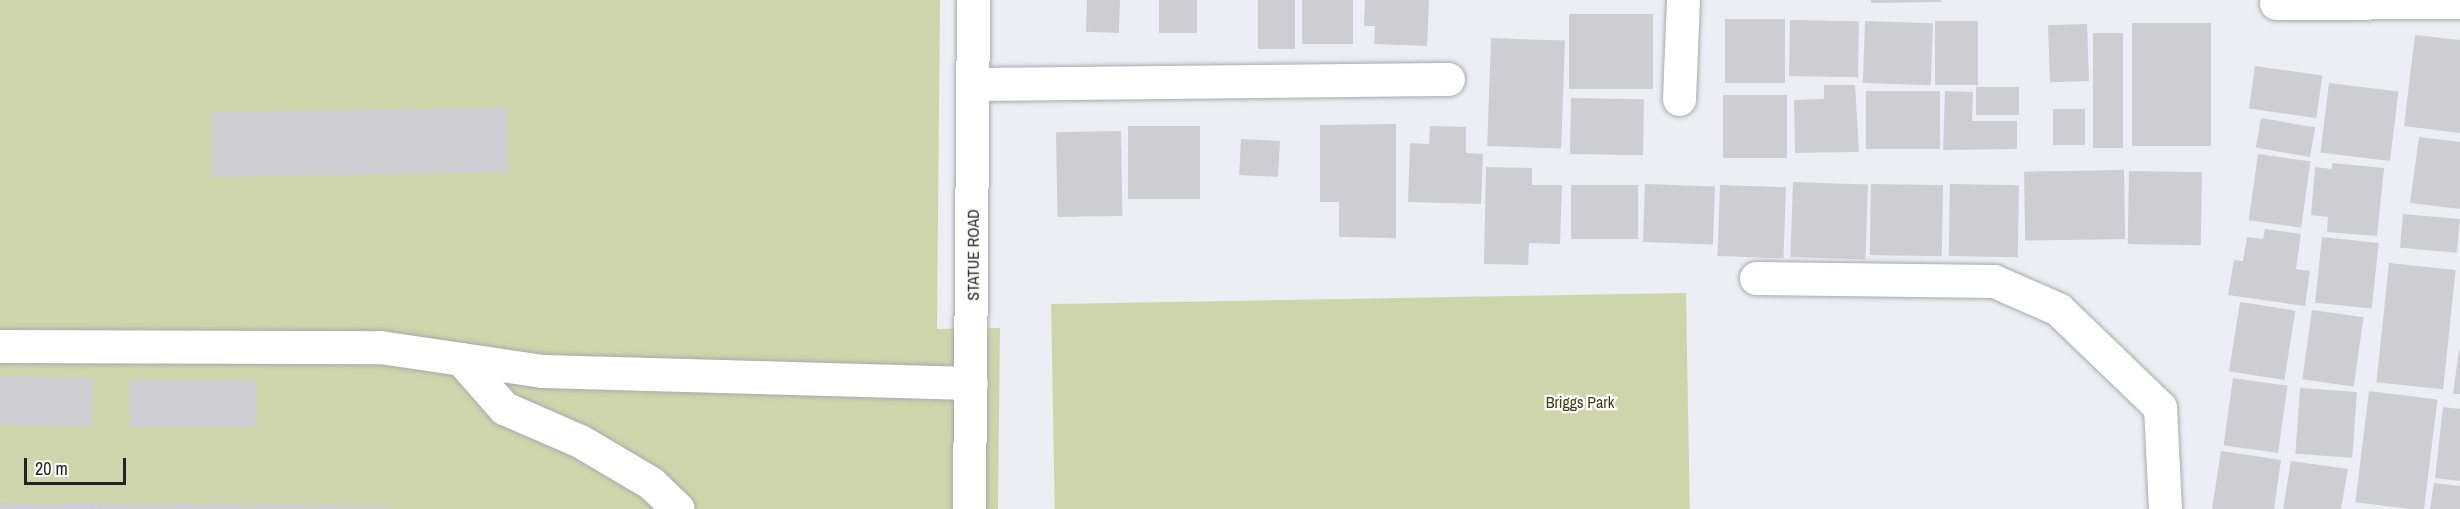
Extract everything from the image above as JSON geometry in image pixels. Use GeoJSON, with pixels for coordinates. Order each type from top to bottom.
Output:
{"type":"FeatureCollection","features":[{"type":"Feature","properties":{"kind":"street","name":"STATUE ROAD"},"geometry":{"type":"LineString","coordinates":[[969,509],[974,0]]}},
{"type":"Feature","properties":{"kind":"street"},"geometry":{"type":"LineString","coordinates":[[1679,99],[1683,0]]}},
{"type":"Feature","properties":{"kind":"street"},"geometry":{"type":"LineString","coordinates":[[2276,3],[2460,2]]}},
{"type":"Feature","properties":{"kind":"street"},"geometry":{"type":"LineString","coordinates":[[973,84],[1448,79]]}},
{"type":"Feature","properties":{"kind":"street"},"geometry":{"type":"LineString","coordinates":[[1756,278],[1994,281],[2058,309],[2160,407],[2165,509]]}},
{"type":"Feature","properties":{"kind":"street"},"geometry":{"type":"LineString","coordinates":[[0,346],[380,347],[543,370],[971,383]]}},
{"type":"Feature","properties":{"kind":"street"},"geometry":{"type":"LineString","coordinates":[[461,359],[504,408],[580,441],[651,483],[678,509]]}},
{"type":"Feature","properties":{"kind":"green space"},"geometry":{"type":"Polygon","coordinates":[[[0,0],[940,0],[937,329],[1000,328],[998,509],[0,509],[0,0]]]}},
{"type":"Feature","properties":{"kind":"green space","name":"Briggs Park"},"geometry":{"type":"Polygon","coordinates":[[[1686,293],[1690,509],[1055,509],[1051,304],[1686,293]]]}},
{"type":"Feature","properties":{"kind":"building"},"geometry":{"type":"Polygon","coordinates":[[[1087,0],[1120,0],[1119,33],[1086,32],[1087,0]]]}},
{"type":"Feature","properties":{"kind":"building"},"geometry":{"type":"Polygon","coordinates":[[[1159,0],[1197,0],[1197,33],[1159,33],[1159,0]]]}},
{"type":"Feature","properties":{"kind":"building"},"geometry":{"type":"Polygon","coordinates":[[[1258,0],[1295,0],[1295,49],[1258,49],[1258,0]]]}},
{"type":"Feature","properties":{"kind":"building"},"geometry":{"type":"Polygon","coordinates":[[[1302,0],[1353,0],[1353,44],[1302,44],[1302,0]]]}},
{"type":"Feature","properties":{"kind":"building"},"geometry":{"type":"Polygon","coordinates":[[[1365,0],[1429,0],[1427,46],[1374,44],[1375,26],[1364,26],[1365,0]]]}},
{"type":"Feature","properties":{"kind":"building"},"geometry":{"type":"Polygon","coordinates":[[[1871,0],[1941,0],[1941,2],[1871,3],[1871,0]]]}},
{"type":"Feature","properties":{"kind":"building"},"geometry":{"type":"Polygon","coordinates":[[[1569,14],[1653,14],[1653,89],[1569,89],[1569,14]]]}},
{"type":"Feature","properties":{"kind":"building"},"geometry":{"type":"Polygon","coordinates":[[[1725,19],[1785,19],[1785,83],[1725,83],[1725,19]]]}},
{"type":"Feature","properties":{"kind":"building"},"geometry":{"type":"Polygon","coordinates":[[[1790,20],[1859,21],[1858,77],[1789,76],[1790,20]]]}},
{"type":"Feature","properties":{"kind":"building"},"geometry":{"type":"Polygon","coordinates":[[[1865,21],[1933,23],[1931,85],[1863,83],[1865,21]]]}},
{"type":"Feature","properties":{"kind":"building"},"geometry":{"type":"Polygon","coordinates":[[[1935,21],[1978,21],[1978,85],[1935,85],[1935,21]]]}},
{"type":"Feature","properties":{"kind":"building"},"geometry":{"type":"Polygon","coordinates":[[[2132,23],[2211,23],[2211,146],[2132,146],[2132,23]]]}},
{"type":"Feature","properties":{"kind":"building"},"geometry":{"type":"Polygon","coordinates":[[[2087,24],[2089,81],[2050,82],[2048,25],[2087,24]]]}},
{"type":"Feature","properties":{"kind":"building"},"geometry":{"type":"Polygon","coordinates":[[[2093,33],[2123,33],[2123,148],[2093,148],[2093,33]]]}},
{"type":"Feature","properties":{"kind":"building"},"geometry":{"type":"Polygon","coordinates":[[[2415,35],[2460,40],[2460,133],[2404,126],[2415,35]]]}},
{"type":"Feature","properties":{"kind":"building"},"geometry":{"type":"Polygon","coordinates":[[[1491,38],[1565,41],[1561,149],[1487,146],[1491,38]]]}},
{"type":"Feature","properties":{"kind":"building"},"geometry":{"type":"Polygon","coordinates":[[[2255,66],[2322,75],[2316,118],[2249,109],[2255,66]]]}},
{"type":"Feature","properties":{"kind":"building"},"geometry":{"type":"Polygon","coordinates":[[[2329,83],[2398,92],[2390,161],[2320,152],[2329,83]]]}},
{"type":"Feature","properties":{"kind":"building"},"geometry":{"type":"Polygon","coordinates":[[[1824,85],[1855,85],[1859,152],[1795,153],[1794,100],[1824,99],[1824,85]]]}},
{"type":"Feature","properties":{"kind":"building"},"geometry":{"type":"Polygon","coordinates":[[[1976,87],[2019,87],[2019,115],[1976,115],[1976,87]]]}},
{"type":"Feature","properties":{"kind":"building"},"geometry":{"type":"Polygon","coordinates":[[[1866,91],[1940,91],[1940,149],[1866,149],[1866,91]]]}},
{"type":"Feature","properties":{"kind":"building"},"geometry":{"type":"Polygon","coordinates":[[[1945,91],[1973,92],[1972,121],[2017,121],[2017,149],[1943,150],[1945,91]]]}},
{"type":"Feature","properties":{"kind":"building"},"geometry":{"type":"Polygon","coordinates":[[[1723,95],[1787,95],[1787,158],[1723,158],[1723,95]]]}},
{"type":"Feature","properties":{"kind":"building"},"geometry":{"type":"Polygon","coordinates":[[[1571,98],[1644,99],[1643,155],[1570,154],[1571,98]]]}},
{"type":"Feature","properties":{"kind":"building"},"geometry":{"type":"Polygon","coordinates":[[[507,107],[508,172],[212,177],[211,112],[507,107]]]}},
{"type":"Feature","properties":{"kind":"building"},"geometry":{"type":"Polygon","coordinates":[[[2053,109],[2085,109],[2085,145],[2053,145],[2053,109]]]}},
{"type":"Feature","properties":{"kind":"building"},"geometry":{"type":"Polygon","coordinates":[[[2261,118],[2315,128],[2310,157],[2256,148],[2261,118]]]}},
{"type":"Feature","properties":{"kind":"building"},"geometry":{"type":"Polygon","coordinates":[[[1396,124],[1396,238],[1339,237],[1339,202],[1320,202],[1320,125],[1396,124]]]}},
{"type":"Feature","properties":{"kind":"building"},"geometry":{"type":"Polygon","coordinates":[[[1128,126],[1200,126],[1200,199],[1128,199],[1128,126]]]}},
{"type":"Feature","properties":{"kind":"building"},"geometry":{"type":"Polygon","coordinates":[[[1430,126],[1466,127],[1466,153],[1483,154],[1481,204],[1408,202],[1410,143],[1429,144],[1430,126]]]}},
{"type":"Feature","properties":{"kind":"building"},"geometry":{"type":"Polygon","coordinates":[[[1121,131],[1122,216],[1057,217],[1056,132],[1121,131]]]}},
{"type":"Feature","properties":{"kind":"building"},"geometry":{"type":"Polygon","coordinates":[[[2419,137],[2460,142],[2460,209],[2410,203],[2419,137]]]}},
{"type":"Feature","properties":{"kind":"building"},"geometry":{"type":"Polygon","coordinates":[[[1241,139],[1280,141],[1278,177],[1239,175],[1241,139]]]}},
{"type":"Feature","properties":{"kind":"building"},"geometry":{"type":"Polygon","coordinates":[[[2258,154],[2310,161],[2301,228],[2249,220],[2258,154]]]}},
{"type":"Feature","properties":{"kind":"building"},"geometry":{"type":"Polygon","coordinates":[[[2332,163],[2384,168],[2377,236],[2327,232],[2328,217],[2311,215],[2315,167],[2332,169],[2332,163]]]}},
{"type":"Feature","properties":{"kind":"building"},"geometry":{"type":"Polygon","coordinates":[[[1486,167],[1532,168],[1532,185],[1562,185],[1560,244],[1529,243],[1528,265],[1484,264],[1486,167]]]}},
{"type":"Feature","properties":{"kind":"building"},"geometry":{"type":"Polygon","coordinates":[[[2124,170],[2125,239],[2025,241],[2024,172],[2124,170]]]}},
{"type":"Feature","properties":{"kind":"building"},"geometry":{"type":"Polygon","coordinates":[[[2129,171],[2202,172],[2201,245],[2128,244],[2129,171]]]}},
{"type":"Feature","properties":{"kind":"building"},"geometry":{"type":"Polygon","coordinates":[[[1793,182],[1868,185],[1865,260],[1790,257],[1793,182]]]}},
{"type":"Feature","properties":{"kind":"building"},"geometry":{"type":"Polygon","coordinates":[[[1645,184],[1715,186],[1713,244],[1643,242],[1645,184]]]}},
{"type":"Feature","properties":{"kind":"building"},"geometry":{"type":"Polygon","coordinates":[[[1871,184],[1943,185],[1942,256],[1870,255],[1871,184]]]}},
{"type":"Feature","properties":{"kind":"building"},"geometry":{"type":"Polygon","coordinates":[[[1950,184],[2019,185],[2018,257],[1949,256],[1950,184]]]}},
{"type":"Feature","properties":{"kind":"building"},"geometry":{"type":"Polygon","coordinates":[[[1571,185],[1638,185],[1638,239],[1571,239],[1571,185]]]}},
{"type":"Feature","properties":{"kind":"building"},"geometry":{"type":"Polygon","coordinates":[[[1720,185],[1786,187],[1783,258],[1718,256],[1720,185]]]}},
{"type":"Feature","properties":{"kind":"building"},"geometry":{"type":"Polygon","coordinates":[[[2403,214],[2460,219],[2457,253],[2400,248],[2403,214]]]}},
{"type":"Feature","properties":{"kind":"building"},"geometry":{"type":"Polygon","coordinates":[[[2265,229],[2301,234],[2296,269],[2310,271],[2305,306],[2228,295],[2234,260],[2243,261],[2247,237],[2263,239],[2265,229]]]}},
{"type":"Feature","properties":{"kind":"building"},"geometry":{"type":"Polygon","coordinates":[[[2322,237],[2379,243],[2372,309],[2315,303],[2322,237]]]}},
{"type":"Feature","properties":{"kind":"building"},"geometry":{"type":"Polygon","coordinates":[[[2389,263],[2456,270],[2443,389],[2376,382],[2389,263]]]}},
{"type":"Feature","properties":{"kind":"building"},"geometry":{"type":"Polygon","coordinates":[[[2240,302],[2295,311],[2284,380],[2229,371],[2240,302]]]}},
{"type":"Feature","properties":{"kind":"building"},"geometry":{"type":"Polygon","coordinates":[[[2312,310],[2363,317],[2354,387],[2302,379],[2312,310]]]}},
{"type":"Feature","properties":{"kind":"building"},"geometry":{"type":"Polygon","coordinates":[[[2459,350],[2460,394],[2453,394],[2459,350]]]}},
{"type":"Feature","properties":{"kind":"building"},"geometry":{"type":"Polygon","coordinates":[[[0,376],[93,378],[92,427],[0,425],[0,376]]]}},
{"type":"Feature","properties":{"kind":"building"},"geometry":{"type":"Polygon","coordinates":[[[2233,378],[2287,386],[2278,453],[2224,445],[2233,378]]]}},
{"type":"Feature","properties":{"kind":"building"},"geometry":{"type":"Polygon","coordinates":[[[130,380],[256,380],[256,427],[130,427],[130,380]]]}},
{"type":"Feature","properties":{"kind":"building"},"geometry":{"type":"Polygon","coordinates":[[[2300,388],[2357,392],[2352,458],[2295,454],[2300,388]]]}},
{"type":"Feature","properties":{"kind":"building"},"geometry":{"type":"Polygon","coordinates":[[[2369,391],[2437,399],[2424,509],[2355,502],[2369,391]]]}},
{"type":"Feature","properties":{"kind":"building"},"geometry":{"type":"Polygon","coordinates":[[[2443,407],[2460,409],[2460,481],[2435,478],[2443,407]]]}},
{"type":"Feature","properties":{"kind":"building"},"geometry":{"type":"Polygon","coordinates":[[[2221,451],[2281,460],[2274,509],[2212,509],[2221,451]]]}},
{"type":"Feature","properties":{"kind":"building"},"geometry":{"type":"Polygon","coordinates":[[[2291,461],[2348,469],[2341,509],[2283,509],[2291,461]]]}},
{"type":"Feature","properties":{"kind":"building"},"geometry":{"type":"Polygon","coordinates":[[[2434,483],[2460,486],[2460,509],[2430,509],[2434,483]]]}},
{"type":"Feature","properties":{"kind":"building"},"geometry":{"type":"Polygon","coordinates":[[[0,503],[386,505],[397,508],[0,509],[0,503]]]}}]}
